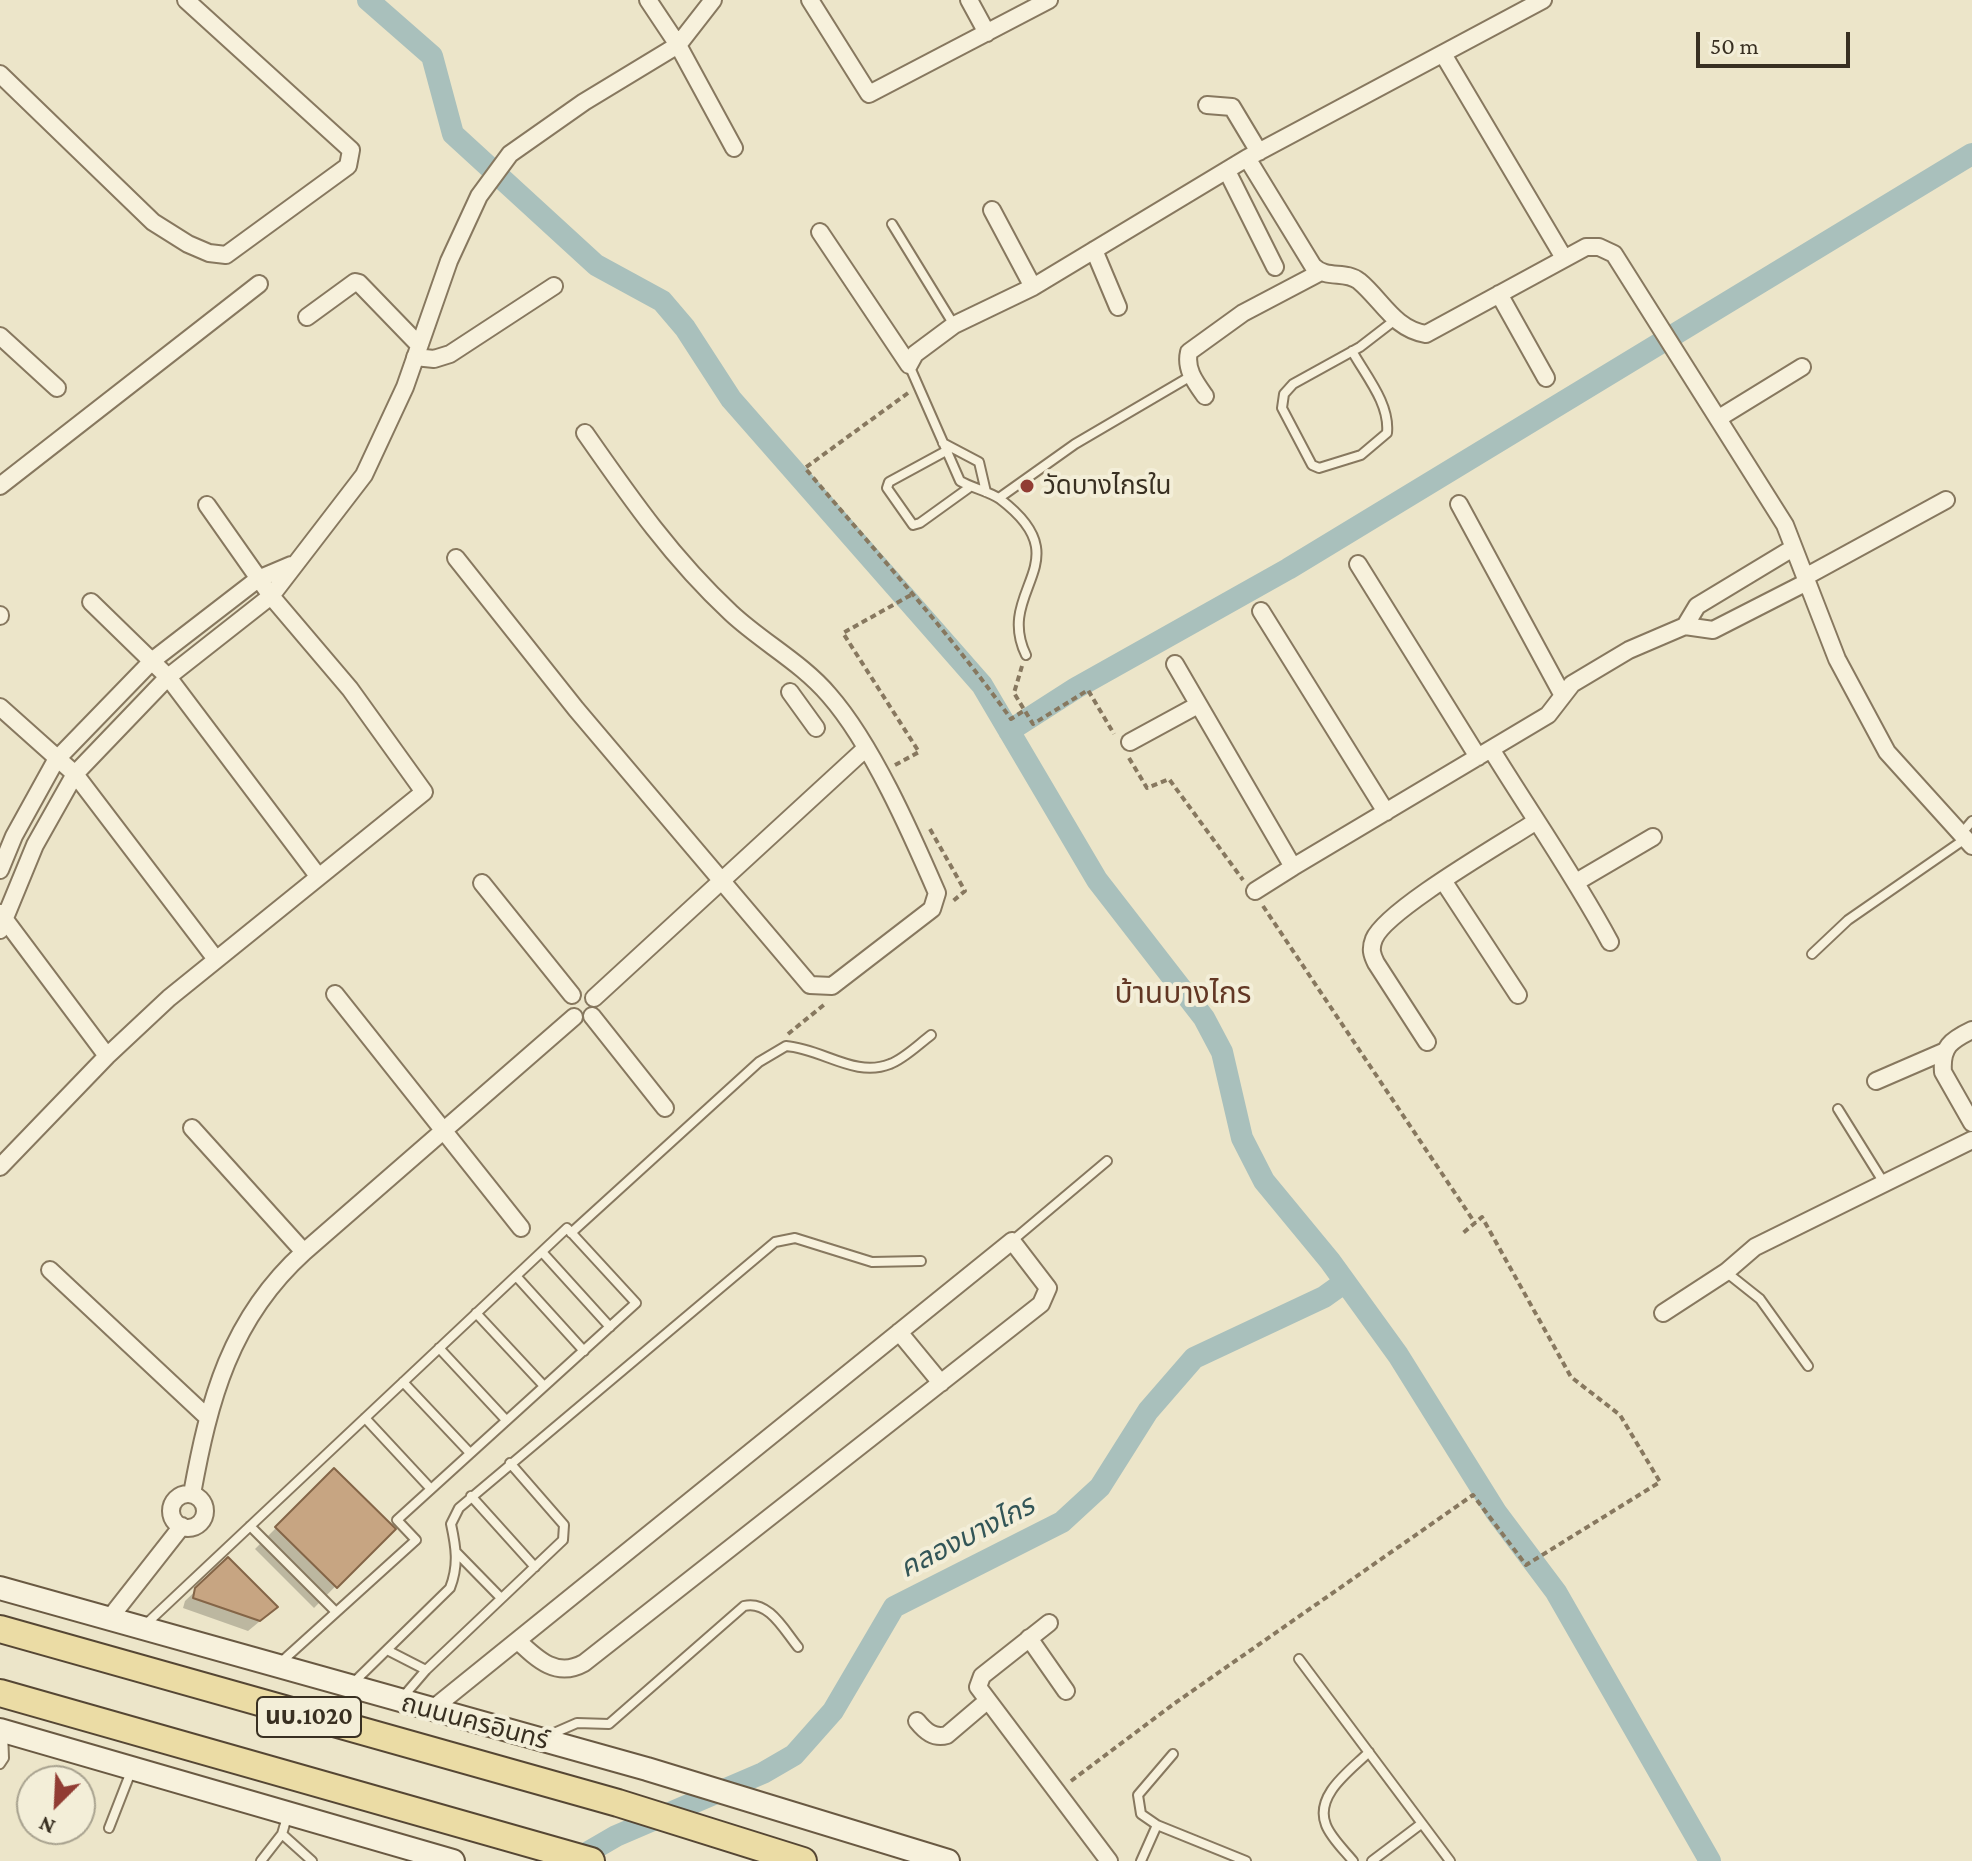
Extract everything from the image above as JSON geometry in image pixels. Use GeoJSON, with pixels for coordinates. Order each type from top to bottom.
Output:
{"type":"FeatureCollection","features":[{"type":"Feature","properties":{"kind":"main road","name":"ถนนนครอินทร์"},"geometry":{"type":"LineString","coordinates":[[0,1588],[430,1711],[647,1769],[948,1861]]}},
{"type":"Feature","properties":{"kind":"main road","name":"ถนนนครอินทร์"},"geometry":{"type":"LineString","coordinates":[[0,1629],[618,1803],[803,1861]]}},
{"type":"Feature","properties":{"kind":"main road","name":"นบ.1020"},"geometry":{"type":"LineString","coordinates":[[0,1693],[591,1861]]}},
{"type":"Feature","properties":{"kind":"main road"},"geometry":{"type":"LineString","coordinates":[[2,1730],[453,1861]]}},
{"type":"Feature","properties":{"kind":"street"},"geometry":{"type":"LineString","coordinates":[[0,74],[153,222],[188,244],[209,253],[226,255],[348,166],[352,158],[351,150],[186,0]]}},
{"type":"Feature","properties":{"kind":"street"},"geometry":{"type":"LineString","coordinates":[[648,0],[678,45],[734,148]]}},
{"type":"Feature","properties":{"kind":"street"},"geometry":{"type":"LineString","coordinates":[[107,1056],[2,920],[35,845],[75,774],[168,677],[271,596],[291,565],[321,535],[364,475],[405,387],[449,261],[479,196],[510,154],[584,102],[678,45],[713,0]]}},
{"type":"Feature","properties":{"kind":"street"},"geometry":{"type":"LineString","coordinates":[[810,0],[869,94],[1049,0]]}},
{"type":"Feature","properties":{"kind":"street"},"geometry":{"type":"LineString","coordinates":[[969,0],[987,33]]}},
{"type":"Feature","properties":{"kind":"street"},"geometry":{"type":"LineString","coordinates":[[820,232],[909,365],[915,354],[954,325],[1033,287],[1253,155],[1543,0]]}},
{"type":"Feature","properties":{"kind":"street"},"geometry":{"type":"LineString","coordinates":[[1443,54],[1564,258]]}},
{"type":"Feature","properties":{"kind":"street"},"geometry":{"type":"LineString","coordinates":[[1207,105],[1232,107],[1253,155],[1319,273]]}},
{"type":"Feature","properties":{"kind":"street"},"geometry":{"type":"LineString","coordinates":[[1227,171],[1275,267]]}},
{"type":"Feature","properties":{"kind":"street"},"geometry":{"type":"LineString","coordinates":[[992,210],[1033,287]]}},
{"type":"Feature","properties":{"kind":"street"},"geometry":{"type":"LineString","coordinates":[[1205,396],[1191,376],[1187,362],[1197,344],[1243,313],[1319,273],[1355,278],[1395,320],[1411,331],[1426,334],[1586,247],[1599,247],[1614,254],[1680,354],[1785,525],[1837,659],[1887,752],[1967,835]]}},
{"type":"Feature","properties":{"kind":"street"},"geometry":{"type":"LineString","coordinates":[[1094,250],[1118,307]]}},
{"type":"Feature","properties":{"kind":"street"},"geometry":{"type":"LineString","coordinates":[[307,317],[355,282],[359,283],[417,351],[434,359],[450,354],[554,286]]}},
{"type":"Feature","properties":{"kind":"street"},"geometry":{"type":"LineString","coordinates":[[0,486],[259,284]]}},
{"type":"Feature","properties":{"kind":"street"},"geometry":{"type":"LineString","coordinates":[[1499,294],[1546,378]]}},
{"type":"Feature","properties":{"kind":"street"},"geometry":{"type":"LineString","coordinates":[[0,336],[57,388]]}},
{"type":"Feature","properties":{"kind":"street"},"geometry":{"type":"LineString","coordinates":[[1719,418],[1802,367]]}},
{"type":"Feature","properties":{"kind":"street"},"geometry":{"type":"LineString","coordinates":[[456,558],[720,881],[810,985],[821,988],[832,986],[932,909],[937,893],[865,749],[840,708],[805,673],[732,615],[666,547],[585,433]]}},
{"type":"Feature","properties":{"kind":"street"},"geometry":{"type":"LineString","coordinates":[[1255,894],[1293,867],[1548,715],[1562,694],[1629,650],[1685,626],[1713,630],[1946,500]]}},
{"type":"Feature","properties":{"kind":"street"},"geometry":{"type":"LineString","coordinates":[[1459,504],[1562,694]]}},
{"type":"Feature","properties":{"kind":"street"},"geometry":{"type":"LineString","coordinates":[[0,1167],[107,1056],[215,958],[424,792],[350,689],[258,579],[207,505]]}},
{"type":"Feature","properties":{"kind":"street"},"geometry":{"type":"LineString","coordinates":[[1685,626],[1697,606],[1793,548]]}},
{"type":"Feature","properties":{"kind":"street"},"geometry":{"type":"LineString","coordinates":[[1358,564],[1484,753],[1578,881],[1610,942]]}},
{"type":"Feature","properties":{"kind":"street"},"geometry":{"type":"LineString","coordinates":[[0,870],[14,836],[56,760],[153,660],[258,579],[291,565]]}},
{"type":"Feature","properties":{"kind":"street"},"geometry":{"type":"LineString","coordinates":[[91,602],[168,677],[318,876]]}},
{"type":"Feature","properties":{"kind":"street"},"geometry":{"type":"LineString","coordinates":[[1261,611],[1386,812]]}},
{"type":"Feature","properties":{"kind":"street"},"geometry":{"type":"LineString","coordinates":[[1175,664],[1293,867]]}},
{"type":"Feature","properties":{"kind":"street"},"geometry":{"type":"LineString","coordinates":[[779,706],[805,673]]}},
{"type":"Feature","properties":{"kind":"street"},"geometry":{"type":"LineString","coordinates":[[790,692],[816,728]]}},
{"type":"Feature","properties":{"kind":"street"},"geometry":{"type":"LineString","coordinates":[[1124,744],[1198,705]]}},
{"type":"Feature","properties":{"kind":"street"},"geometry":{"type":"LineString","coordinates":[[0,707],[75,774],[215,958]]}},
{"type":"Feature","properties":{"kind":"street"},"geometry":{"type":"LineString","coordinates":[[594,998],[865,749]]}},
{"type":"Feature","properties":{"kind":"street"},"geometry":{"type":"LineString","coordinates":[[1427,1042],[1371,953],[1374,939],[1383,926],[1535,822]]}},
{"type":"Feature","properties":{"kind":"street"},"geometry":{"type":"LineString","coordinates":[[1578,881],[1653,837]]}},
{"type":"Feature","properties":{"kind":"street"},"geometry":{"type":"LineString","coordinates":[[1444,882],[1518,995]]}},
{"type":"Feature","properties":{"kind":"street"},"geometry":{"type":"LineString","coordinates":[[482,883],[572,995]]}},
{"type":"Feature","properties":{"kind":"street"},"geometry":{"type":"LineString","coordinates":[[574,1017],[567,1006],[572,995],[584,991],[594,998],[596,1004],[592,1016]]}},
{"type":"Feature","properties":{"kind":"street"},"geometry":{"type":"LineString","coordinates":[[335,994],[521,1228]]}},
{"type":"Feature","properties":{"kind":"street"},"geometry":{"type":"LineString","coordinates":[[192,1494],[206,1416],[227,1358],[263,1295],[304,1252],[574,1017],[592,1016]]}},
{"type":"Feature","properties":{"kind":"street"},"geometry":{"type":"LineString","coordinates":[[592,1016],[665,1108]]}},
{"type":"Feature","properties":{"kind":"street"},"geometry":{"type":"LineString","coordinates":[[1972,1030],[1950,1041],[1943,1052],[1943,1072],[1972,1123]]}},
{"type":"Feature","properties":{"kind":"street"},"geometry":{"type":"LineString","coordinates":[[1876,1081],[1943,1052]]}},
{"type":"Feature","properties":{"kind":"street"},"geometry":{"type":"LineString","coordinates":[[192,1128],[304,1252]]}},
{"type":"Feature","properties":{"kind":"street"},"geometry":{"type":"LineString","coordinates":[[1663,1313],[1726,1272],[1755,1247],[1972,1140]]}},
{"type":"Feature","properties":{"kind":"street"},"geometry":{"type":"LineString","coordinates":[[430,1711],[1012,1241],[1048,1288],[1041,1304],[584,1663],[571,1670],[559,1670],[533,1656],[518,1641]]}},
{"type":"Feature","properties":{"kind":"street"},"geometry":{"type":"LineString","coordinates":[[50,1270],[206,1416]]}},
{"type":"Feature","properties":{"kind":"street"},"geometry":{"type":"LineString","coordinates":[[899,1332],[941,1383]]}},
{"type":"Feature","properties":{"kind":"street"},"geometry":{"type":"LineString","coordinates":[[192,1494],[203,1502],[205,1516],[196,1526],[182,1526],[172,1518],[171,1505],[179,1495],[192,1494]]}},
{"type":"Feature","properties":{"kind":"street"},"geometry":{"type":"LineString","coordinates":[[109,1619],[182,1526]]}},
{"type":"Feature","properties":{"kind":"street"},"geometry":{"type":"LineString","coordinates":[[1049,1623],[978,1681],[987,1701],[1109,1861]]}},
{"type":"Feature","properties":{"kind":"street"},"geometry":{"type":"LineString","coordinates":[[1029,1638],[1066,1691]]}},
{"type":"Feature","properties":{"kind":"street"},"geometry":{"type":"LineString","coordinates":[[917,1721],[929,1733],[947,1735],[987,1701]]}},
{"type":"Feature","properties":{"kind":"lane"},"geometry":{"type":"LineString","coordinates":[[892,224],[954,325]]}},
{"type":"Feature","properties":{"kind":"lane"},"geometry":{"type":"LineString","coordinates":[[1352,351],[1382,403],[1388,419],[1387,433],[1361,455],[1319,468],[1312,465],[1282,408],[1284,394],[1293,384],[1352,351],[1395,320]]}},
{"type":"Feature","properties":{"kind":"lane"},"geometry":{"type":"LineString","coordinates":[[909,365],[920,384],[960,481],[999,498],[1028,528],[1038,550],[1036,571],[1019,606],[1018,638],[1026,655]]}},
{"type":"Feature","properties":{"kind":"lane"},"geometry":{"type":"LineString","coordinates":[[999,498],[1075,444],[1191,376]]}},
{"type":"Feature","properties":{"kind":"lane"},"geometry":{"type":"LineString","coordinates":[[944,447],[889,482],[887,488],[907,519],[913,525],[920,523],[970,487]]}},
{"type":"Feature","properties":{"kind":"lane"},"geometry":{"type":"LineString","coordinates":[[944,447],[979,462],[986,492]]}},
{"type":"Feature","properties":{"kind":"lane"},"geometry":{"type":"LineString","coordinates":[[1812,954],[1848,920],[1967,835]]}},
{"type":"Feature","properties":{"kind":"lane"},"geometry":{"type":"LineString","coordinates":[[571,1233],[759,1062],[786,1046],[825,1054],[855,1069],[876,1068],[892,1064],[931,1035]]}},
{"type":"Feature","properties":{"kind":"lane"},"geometry":{"type":"LineString","coordinates":[[1838,1109],[1884,1184]]}},
{"type":"Feature","properties":{"kind":"lane"},"geometry":{"type":"LineString","coordinates":[[1012,1241],[1107,1161]]}},
{"type":"Feature","properties":{"kind":"lane"},"geometry":{"type":"LineString","coordinates":[[142,1628],[567,1228],[636,1303],[397,1520],[416,1540],[276,1667]]}},
{"type":"Feature","properties":{"kind":"lane"},"geometry":{"type":"LineString","coordinates":[[349,1688],[450,1588],[456,1572],[457,1552],[451,1524],[471,1496],[775,1242],[795,1238],[872,1262],[921,1261]]}},
{"type":"Feature","properties":{"kind":"lane"},"geometry":{"type":"LineString","coordinates":[[542,1252],[610,1327]]}},
{"type":"Feature","properties":{"kind":"lane"},"geometry":{"type":"LineString","coordinates":[[1726,1272],[1760,1299],[1808,1366]]}},
{"type":"Feature","properties":{"kind":"lane"},"geometry":{"type":"LineString","coordinates":[[516,1276],[584,1351]]}},
{"type":"Feature","properties":{"kind":"lane"},"geometry":{"type":"LineString","coordinates":[[476,1313],[544,1386]]}},
{"type":"Feature","properties":{"kind":"lane"},"geometry":{"type":"LineString","coordinates":[[439,1348],[506,1420]]}},
{"type":"Feature","properties":{"kind":"lane"},"geometry":{"type":"LineString","coordinates":[[403,1382],[470,1453]]}},
{"type":"Feature","properties":{"kind":"lane"},"geometry":{"type":"LineString","coordinates":[[365,1418],[431,1489]]}},
{"type":"Feature","properties":{"kind":"lane"},"geometry":{"type":"LineString","coordinates":[[399,1701],[426,1670],[535,1567],[566,1533],[559,1518],[510,1463]]}},
{"type":"Feature","properties":{"kind":"lane"},"geometry":{"type":"LineString","coordinates":[[471,1496],[535,1567]]}},
{"type":"Feature","properties":{"kind":"lane"},"geometry":{"type":"LineString","coordinates":[[250,1526],[336,1612]]}},
{"type":"Feature","properties":{"kind":"lane"},"geometry":{"type":"LineString","coordinates":[[457,1552],[501,1598]]}},
{"type":"Feature","properties":{"kind":"lane"},"geometry":{"type":"LineString","coordinates":[[538,1740],[577,1723],[609,1724],[744,1606],[759,1605],[769,1611],[798,1647]]}},
{"type":"Feature","properties":{"kind":"lane"},"geometry":{"type":"LineString","coordinates":[[387,1650],[426,1670]]}},
{"type":"Feature","properties":{"kind":"lane"},"geometry":{"type":"LineString","coordinates":[[1299,1659],[1450,1861]]}},
{"type":"Feature","properties":{"kind":"lane"},"geometry":{"type":"LineString","coordinates":[[0,1764],[4,1758],[2,1730]]}},
{"type":"Feature","properties":{"kind":"lane"},"geometry":{"type":"LineString","coordinates":[[1353,1861],[1326,1826],[1324,1814],[1332,1789],[1369,1752]]}},
{"type":"Feature","properties":{"kind":"lane"},"geometry":{"type":"LineString","coordinates":[[1173,1754],[1138,1795],[1141,1814],[1157,1825],[1246,1861]]}},
{"type":"Feature","properties":{"kind":"lane"},"geometry":{"type":"LineString","coordinates":[[109,1828],[132,1768]]}},
{"type":"Feature","properties":{"kind":"lane"},"geometry":{"type":"LineString","coordinates":[[261,1861],[282,1834],[288,1812]]}},
{"type":"Feature","properties":{"kind":"lane"},"geometry":{"type":"LineString","coordinates":[[1372,1861],[1421,1824]]}},
{"type":"Feature","properties":{"kind":"lane"},"geometry":{"type":"LineString","coordinates":[[1141,1861],[1157,1825]]}},
{"type":"Feature","properties":{"kind":"lane"},"geometry":{"type":"LineString","coordinates":[[282,1834],[312,1861]]}},
{"type":"Feature","properties":{"kind":"path"},"geometry":{"type":"LineString","coordinates":[[920,384],[805,468],[911,595],[957,644],[1011,719],[1025,711]]}},
{"type":"Feature","properties":{"kind":"path"},"geometry":{"type":"LineString","coordinates":[[895,766],[919,752],[843,633],[911,595]]}},
{"type":"Feature","properties":{"kind":"path"},"geometry":{"type":"LineString","coordinates":[[1026,655],[1014,693],[1033,724],[1088,690],[1124,744],[1147,788],[1169,779],[1255,894],[1475,1223]]}},
{"type":"Feature","properties":{"kind":"path"},"geometry":{"type":"LineString","coordinates":[[926,821],[965,891],[941,910]]}},
{"type":"Feature","properties":{"kind":"path"},"geometry":{"type":"LineString","coordinates":[[784,1037],[832,998]]}},
{"type":"Feature","properties":{"kind":"path"},"geometry":{"type":"LineString","coordinates":[[1057,1793],[1175,1703],[1473,1495],[1526,1565],[1660,1482],[1620,1415],[1571,1377],[1482,1217],[1463,1233]]}},
{"type":"Feature","properties":{"kind":"building"},"geometry":{"type":"Polygon","coordinates":[[[334,1468],[396,1529],[337,1588],[275,1527],[334,1468]]]}},
{"type":"Feature","properties":{"kind":"building"},"geometry":{"type":"Polygon","coordinates":[[[228,1557],[278,1607],[260,1621],[193,1598],[195,1588],[228,1557]]]}},
{"type":"Feature","properties":{"kind":"waterway"},"geometry":{"type":"LineString","coordinates":[[368,0],[432,56],[453,134],[596,265],[662,301],[685,328],[731,399],[982,685],[1097,880],[1204,1018],[1222,1052],[1242,1138],[1264,1181],[1330,1261],[1398,1355],[1496,1512],[1556,1592],[1710,1861]]}},
{"type":"Feature","properties":{"kind":"waterway"},"geometry":{"type":"LineString","coordinates":[[1009,731],[1076,688],[1288,569],[1972,154]]}},
{"type":"Feature","properties":{"kind":"waterway","name":"คลองบางไกร"},"geometry":{"type":"LineString","coordinates":[[573,1861],[616,1836],[763,1773],[794,1755],[833,1711],[894,1607],[1062,1522],[1100,1487],[1148,1411],[1194,1358],[1324,1297],[1345,1282]]}},
{"type":"Feature","properties":{"kind":"place","name":"วัดบางไกรใน"},"geometry":{"type":"Point","coordinates":[1027,486]}},
{"type":"Feature","properties":{"kind":"district","name":"บ้านบางไกร"},"geometry":{"type":"Point","coordinates":[1183,994]}}]}
